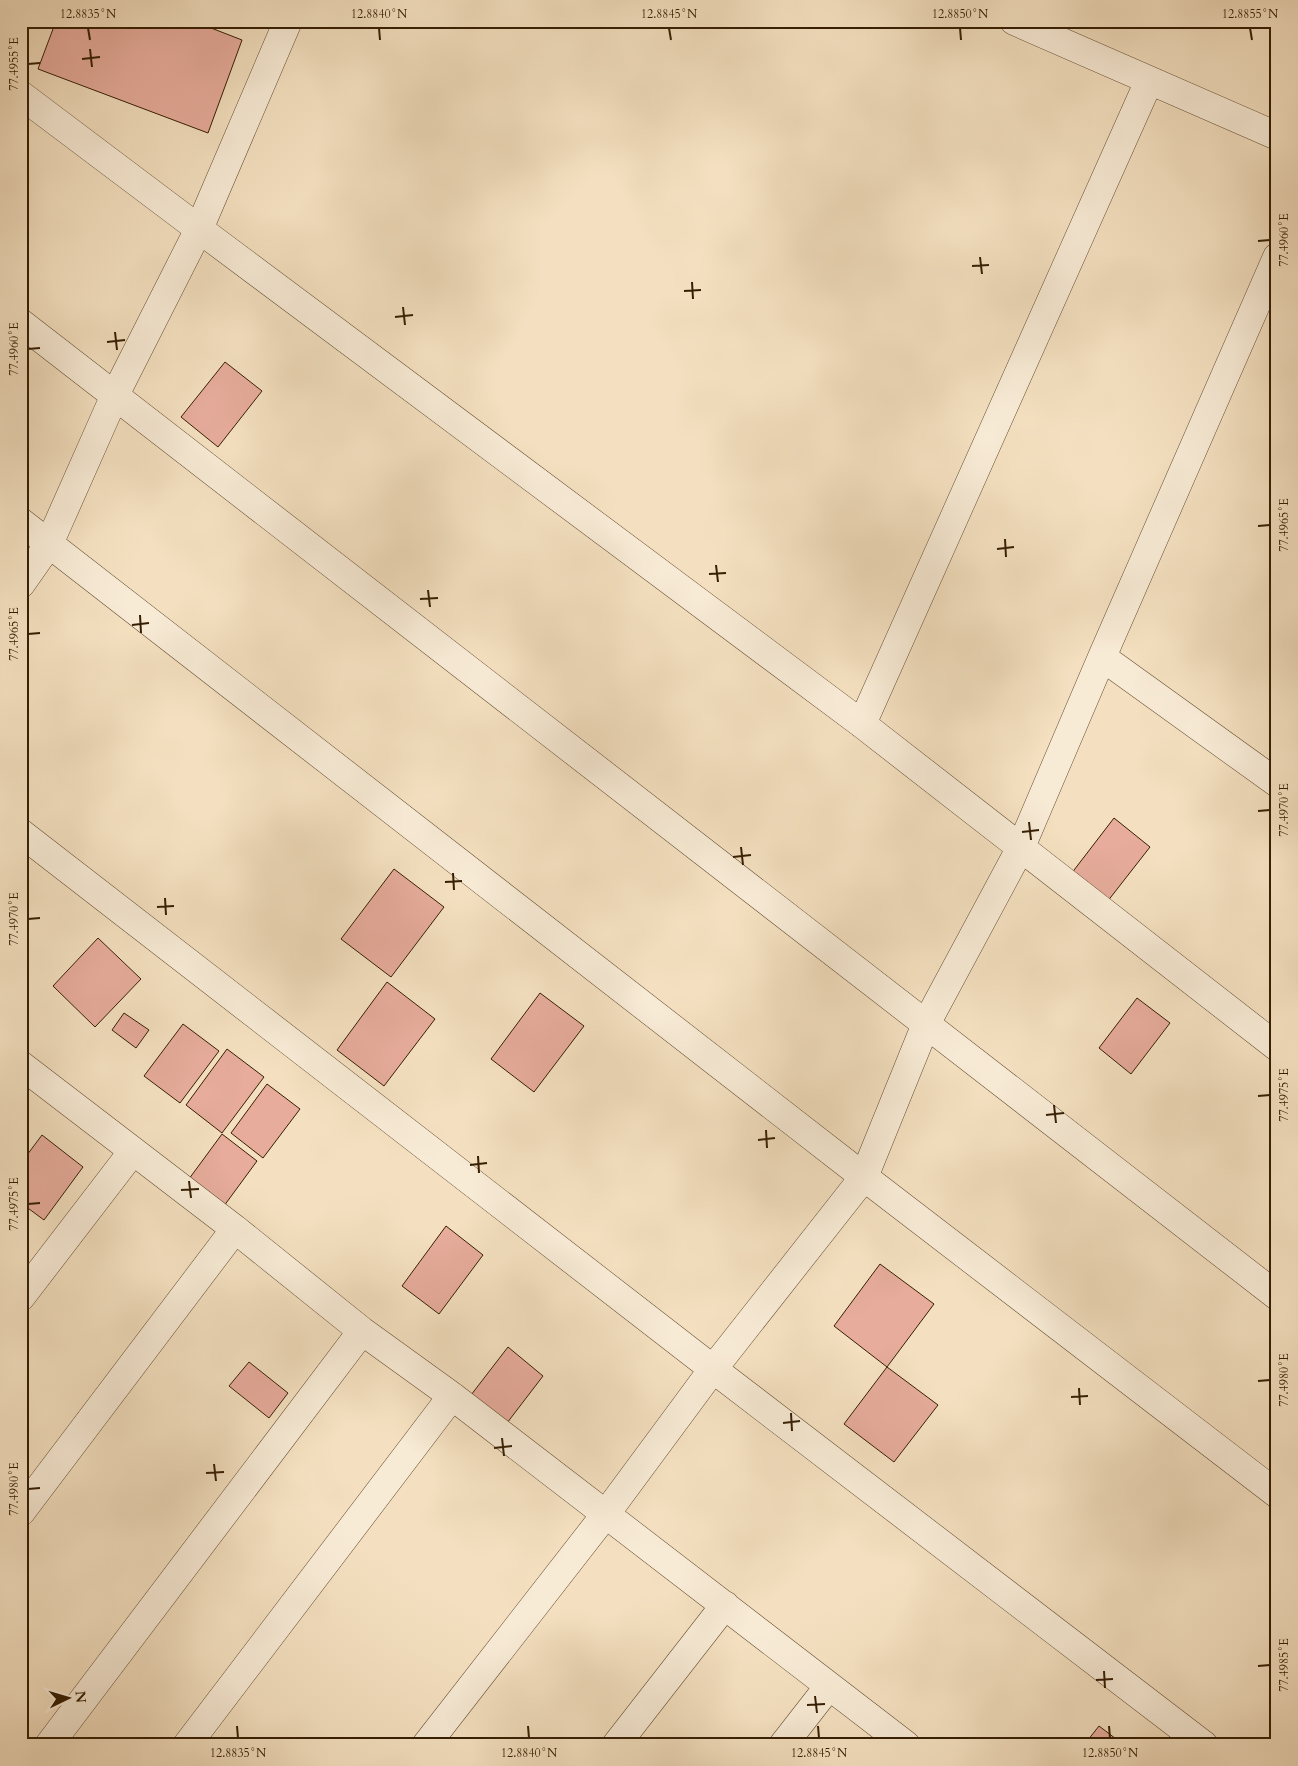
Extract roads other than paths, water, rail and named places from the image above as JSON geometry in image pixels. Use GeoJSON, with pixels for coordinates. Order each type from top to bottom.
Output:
{"type":"FeatureCollection","features":[{"type":"Feature","properties":{"kind":"street"},"geometry":{"type":"LineString","coordinates":[[21,584],[50,544],[115,395],[199,229],[288,21]]}},
{"type":"Feature","properties":{"kind":"street"},"geometry":{"type":"LineString","coordinates":[[1014,21],[1277,136]]}},
{"type":"Feature","properties":{"kind":"street"},"geometry":{"type":"LineString","coordinates":[[862,724],[1149,81]]}},
{"type":"Feature","properties":{"kind":"street"},"geometry":{"type":"LineString","coordinates":[[21,95],[862,724],[1277,1047]]}},
{"type":"Feature","properties":{"kind":"street"},"geometry":{"type":"LineString","coordinates":[[426,1745],[605,1514],[713,1369],[864,1177],[926,1024],[1021,847],[1277,257]]}},
{"type":"Feature","properties":{"kind":"street"},"geometry":{"type":"LineString","coordinates":[[21,323],[1277,1296]]}},
{"type":"Feature","properties":{"kind":"street"},"geometry":{"type":"LineString","coordinates":[[21,522],[864,1177],[1277,1494]]}},
{"type":"Feature","properties":{"kind":"street"},"geometry":{"type":"LineString","coordinates":[[1102,657],[1277,783]]}},
{"type":"Feature","properties":{"kind":"street"},"geometry":{"type":"LineString","coordinates":[[21,833],[713,1369],[1204,1745]]}},
{"type":"Feature","properties":{"kind":"street"},"geometry":{"type":"LineString","coordinates":[[22,1067],[235,1229],[362,1331],[452,1396],[906,1745]]}},
{"type":"Feature","properties":{"kind":"street"},"geometry":{"type":"LineString","coordinates":[[21,1297],[133,1151]]}},
{"type":"Feature","properties":{"kind":"street"},"geometry":{"type":"LineString","coordinates":[[21,1512],[235,1229]]}},
{"type":"Feature","properties":{"kind":"street"},"geometry":{"type":"LineString","coordinates":[[49,1745],[362,1331]]}},
{"type":"Feature","properties":{"kind":"street"},"geometry":{"type":"LineString","coordinates":[[187,1745],[452,1396]]}},
{"type":"Feature","properties":{"kind":"street"},"geometry":{"type":"LineString","coordinates":[[616,1745],[725,1606]]}},
{"type":"Feature","properties":{"kind":"street"},"geometry":{"type":"LineString","coordinates":[[783,1745],[829,1686]]}}]}
